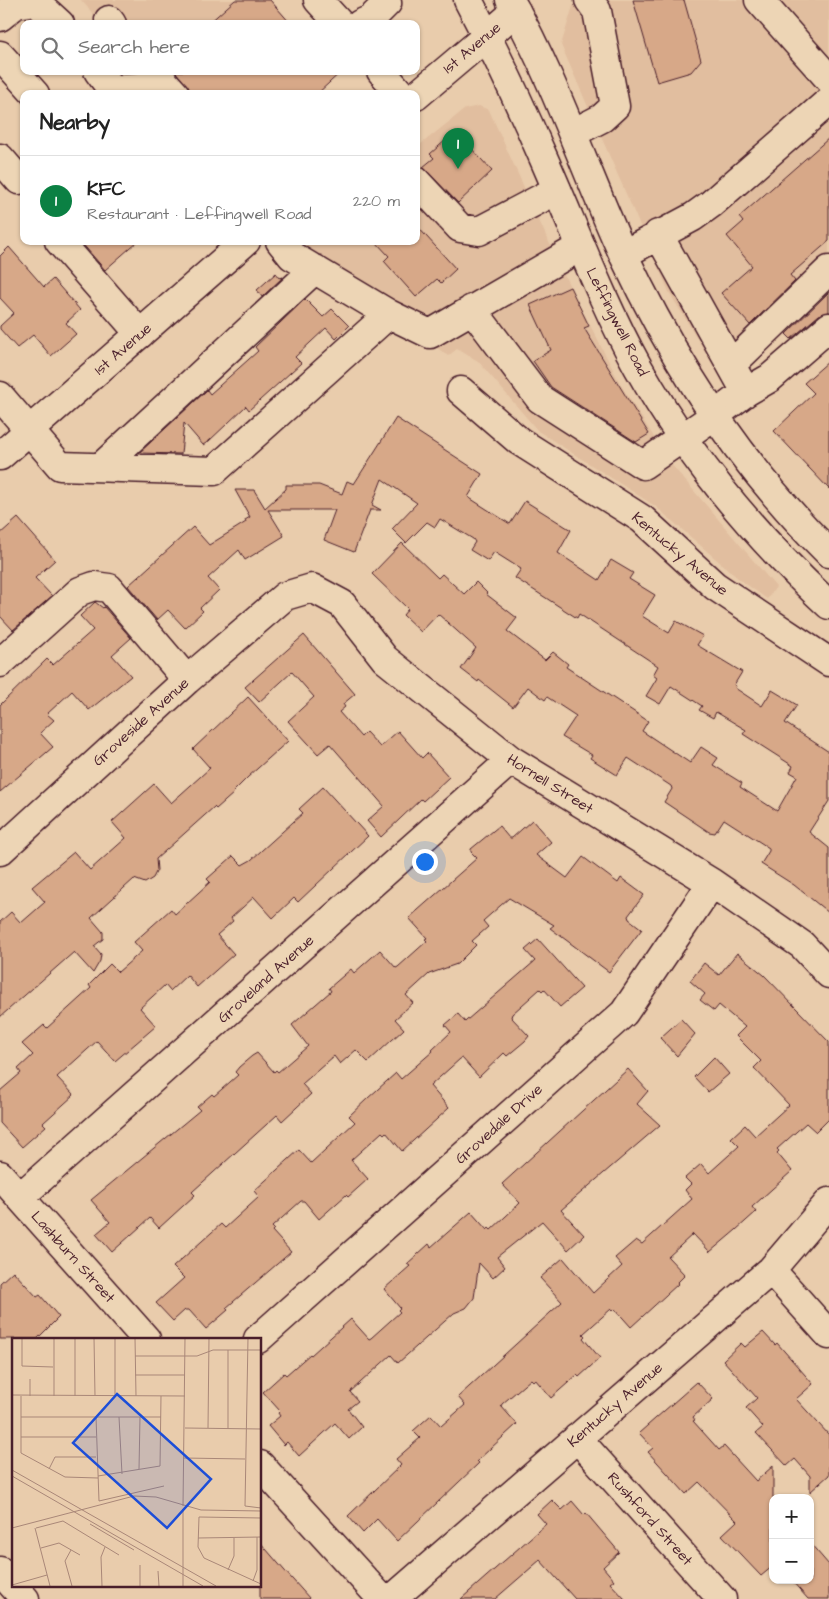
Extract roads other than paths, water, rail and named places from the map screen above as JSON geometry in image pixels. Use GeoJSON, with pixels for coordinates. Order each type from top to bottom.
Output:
{"type":"FeatureCollection","features":[{"type":"Feature","properties":{"kind":"street"},"geometry":{"type":"LineString","coordinates":[[318,0],[336,20]]}},
{"type":"Feature","properties":{"kind":"street"},"geometry":{"type":"LineString","coordinates":[[369,20],[387,3],[386,0]]}},
{"type":"Feature","properties":{"kind":"street","name":"Leffingwell Road"},"geometry":{"type":"LineString","coordinates":[[468,0],[557,190],[607,307],[638,368],[682,437],[756,531],[829,605]]}},
{"type":"Feature","properties":{"kind":"street"},"geometry":{"type":"LineString","coordinates":[[573,133],[602,118],[615,106],[596,11],[589,0]]}},
{"type":"Feature","properties":{"kind":"street"},"geometry":{"type":"LineString","coordinates":[[758,0],[829,79]]}},
{"type":"Feature","properties":{"kind":"street"},"geometry":{"type":"LineString","coordinates":[[0,17],[16,4],[35,1],[56,20]]}},
{"type":"Feature","properties":{"kind":"street"},"geometry":{"type":"LineString","coordinates":[[518,4],[624,254],[680,363],[714,416],[759,477],[829,553]]}},
{"type":"Feature","properties":{"kind":"street","name":"1st Avenue"},"geometry":{"type":"LineString","coordinates":[[420,93],[486,36],[518,4]]}},
{"type":"Feature","properties":{"kind":"street"},"geometry":{"type":"LineString","coordinates":[[0,55],[32,90]]}},
{"type":"Feature","properties":{"kind":"street"},"geometry":{"type":"LineString","coordinates":[[101,75],[112,90]]}},
{"type":"Feature","properties":{"kind":"street"},"geometry":{"type":"LineString","coordinates":[[157,75],[171,90]]}},
{"type":"Feature","properties":{"kind":"street"},"geometry":{"type":"LineString","coordinates":[[384,75],[397,90]]}},
{"type":"Feature","properties":{"kind":"street"},"geometry":{"type":"LineString","coordinates":[[122,90],[141,87],[144,90]]}},
{"type":"Feature","properties":{"kind":"street"},"geometry":{"type":"LineString","coordinates":[[624,254],[658,234],[693,217],[711,204],[829,101]]}},
{"type":"Feature","properties":{"kind":"street"},"geometry":{"type":"LineString","coordinates":[[0,158],[20,181]]}},
{"type":"Feature","properties":{"kind":"street"},"geometry":{"type":"LineString","coordinates":[[420,185],[460,228],[479,231],[557,190]]}},
{"type":"Feature","properties":{"kind":"street"},"geometry":{"type":"LineString","coordinates":[[658,234],[746,392]]}},
{"type":"Feature","properties":{"kind":"street"},"geometry":{"type":"LineString","coordinates":[[62,245],[140,334]]}},
{"type":"Feature","properties":{"kind":"street","name":"1st Avenue"},"geometry":{"type":"LineString","coordinates":[[0,456],[241,245]]}},
{"type":"Feature","properties":{"kind":"street"},"geometry":{"type":"LineString","coordinates":[[283,245],[292,256],[389,314],[430,334],[580,246]]}},
{"type":"Feature","properties":{"kind":"street"},"geometry":{"type":"LineString","coordinates":[[101,467],[316,269]]}},
{"type":"Feature","properties":{"kind":"street"},"geometry":{"type":"LineString","coordinates":[[731,364],[829,270]]}},
{"type":"Feature","properties":{"kind":"street"},"geometry":{"type":"LineString","coordinates":[[472,309],[540,400],[643,465],[746,392],[770,378],[829,327]]}},
{"type":"Feature","properties":{"kind":"street"},"geometry":{"type":"LineString","coordinates":[[0,396],[60,466],[214,471],[389,314]]}},
{"type":"Feature","properties":{"kind":"street","name":"Kentucky Avenue"},"geometry":{"type":"LineString","coordinates":[[461,391],[519,441],[642,519],[715,586],[829,662]]}},
{"type":"Feature","properties":{"kind":"street"},"geometry":{"type":"LineString","coordinates":[[0,663],[80,591],[94,586],[109,588],[188,680]]}},
{"type":"Feature","properties":{"kind":"street","name":"Hornell Street"},"geometry":{"type":"LineString","coordinates":[[286,596],[312,588],[342,604],[385,659],[511,760],[712,884],[802,945],[829,974]]}},
{"type":"Feature","properties":{"kind":"street","name":"Groveside Avenue"},"geometry":{"type":"LineString","coordinates":[[0,851],[188,680],[286,596]]}},
{"type":"Feature","properties":{"kind":"street","name":"Groveland Avenue"},"geometry":{"type":"LineString","coordinates":[[20,1198],[511,760]]}},
{"type":"Feature","properties":{"kind":"street","name":"Grovedale Drive"},"geometry":{"type":"LineString","coordinates":[[259,1338],[624,1014],[712,884]]}},
{"type":"Feature","properties":{"kind":"street","name":"Lashburn Street"},"geometry":{"type":"LineString","coordinates":[[0,1175],[145,1338]]}},
{"type":"Feature","properties":{"kind":"street","name":"Kentucky Avenue"},"geometry":{"type":"LineString","coordinates":[[392,1599],[771,1270],[829,1202]]}},
{"type":"Feature","properties":{"kind":"street"},"geometry":{"type":"LineString","coordinates":[[771,1270],[829,1335]]}},
{"type":"Feature","properties":{"kind":"street","name":"Rushford Street"},"geometry":{"type":"LineString","coordinates":[[577,1438],[722,1599]]}},
{"type":"Feature","properties":{"kind":"street"},"geometry":{"type":"LineString","coordinates":[[261,1466],[382,1599]]}},
{"type":"Feature","properties":{"kind":"street"},"geometry":{"type":"LineString","coordinates":[[0,1571],[12,1584]]}},
{"type":"Feature","properties":{"kind":"street"},"geometry":{"type":"LineString","coordinates":[[13,1586],[25,1599]]}},
{"type":"Feature","properties":{"kind":"place","name":"KFC"},"geometry":{"type":"Point","coordinates":[458,169]}}]}
